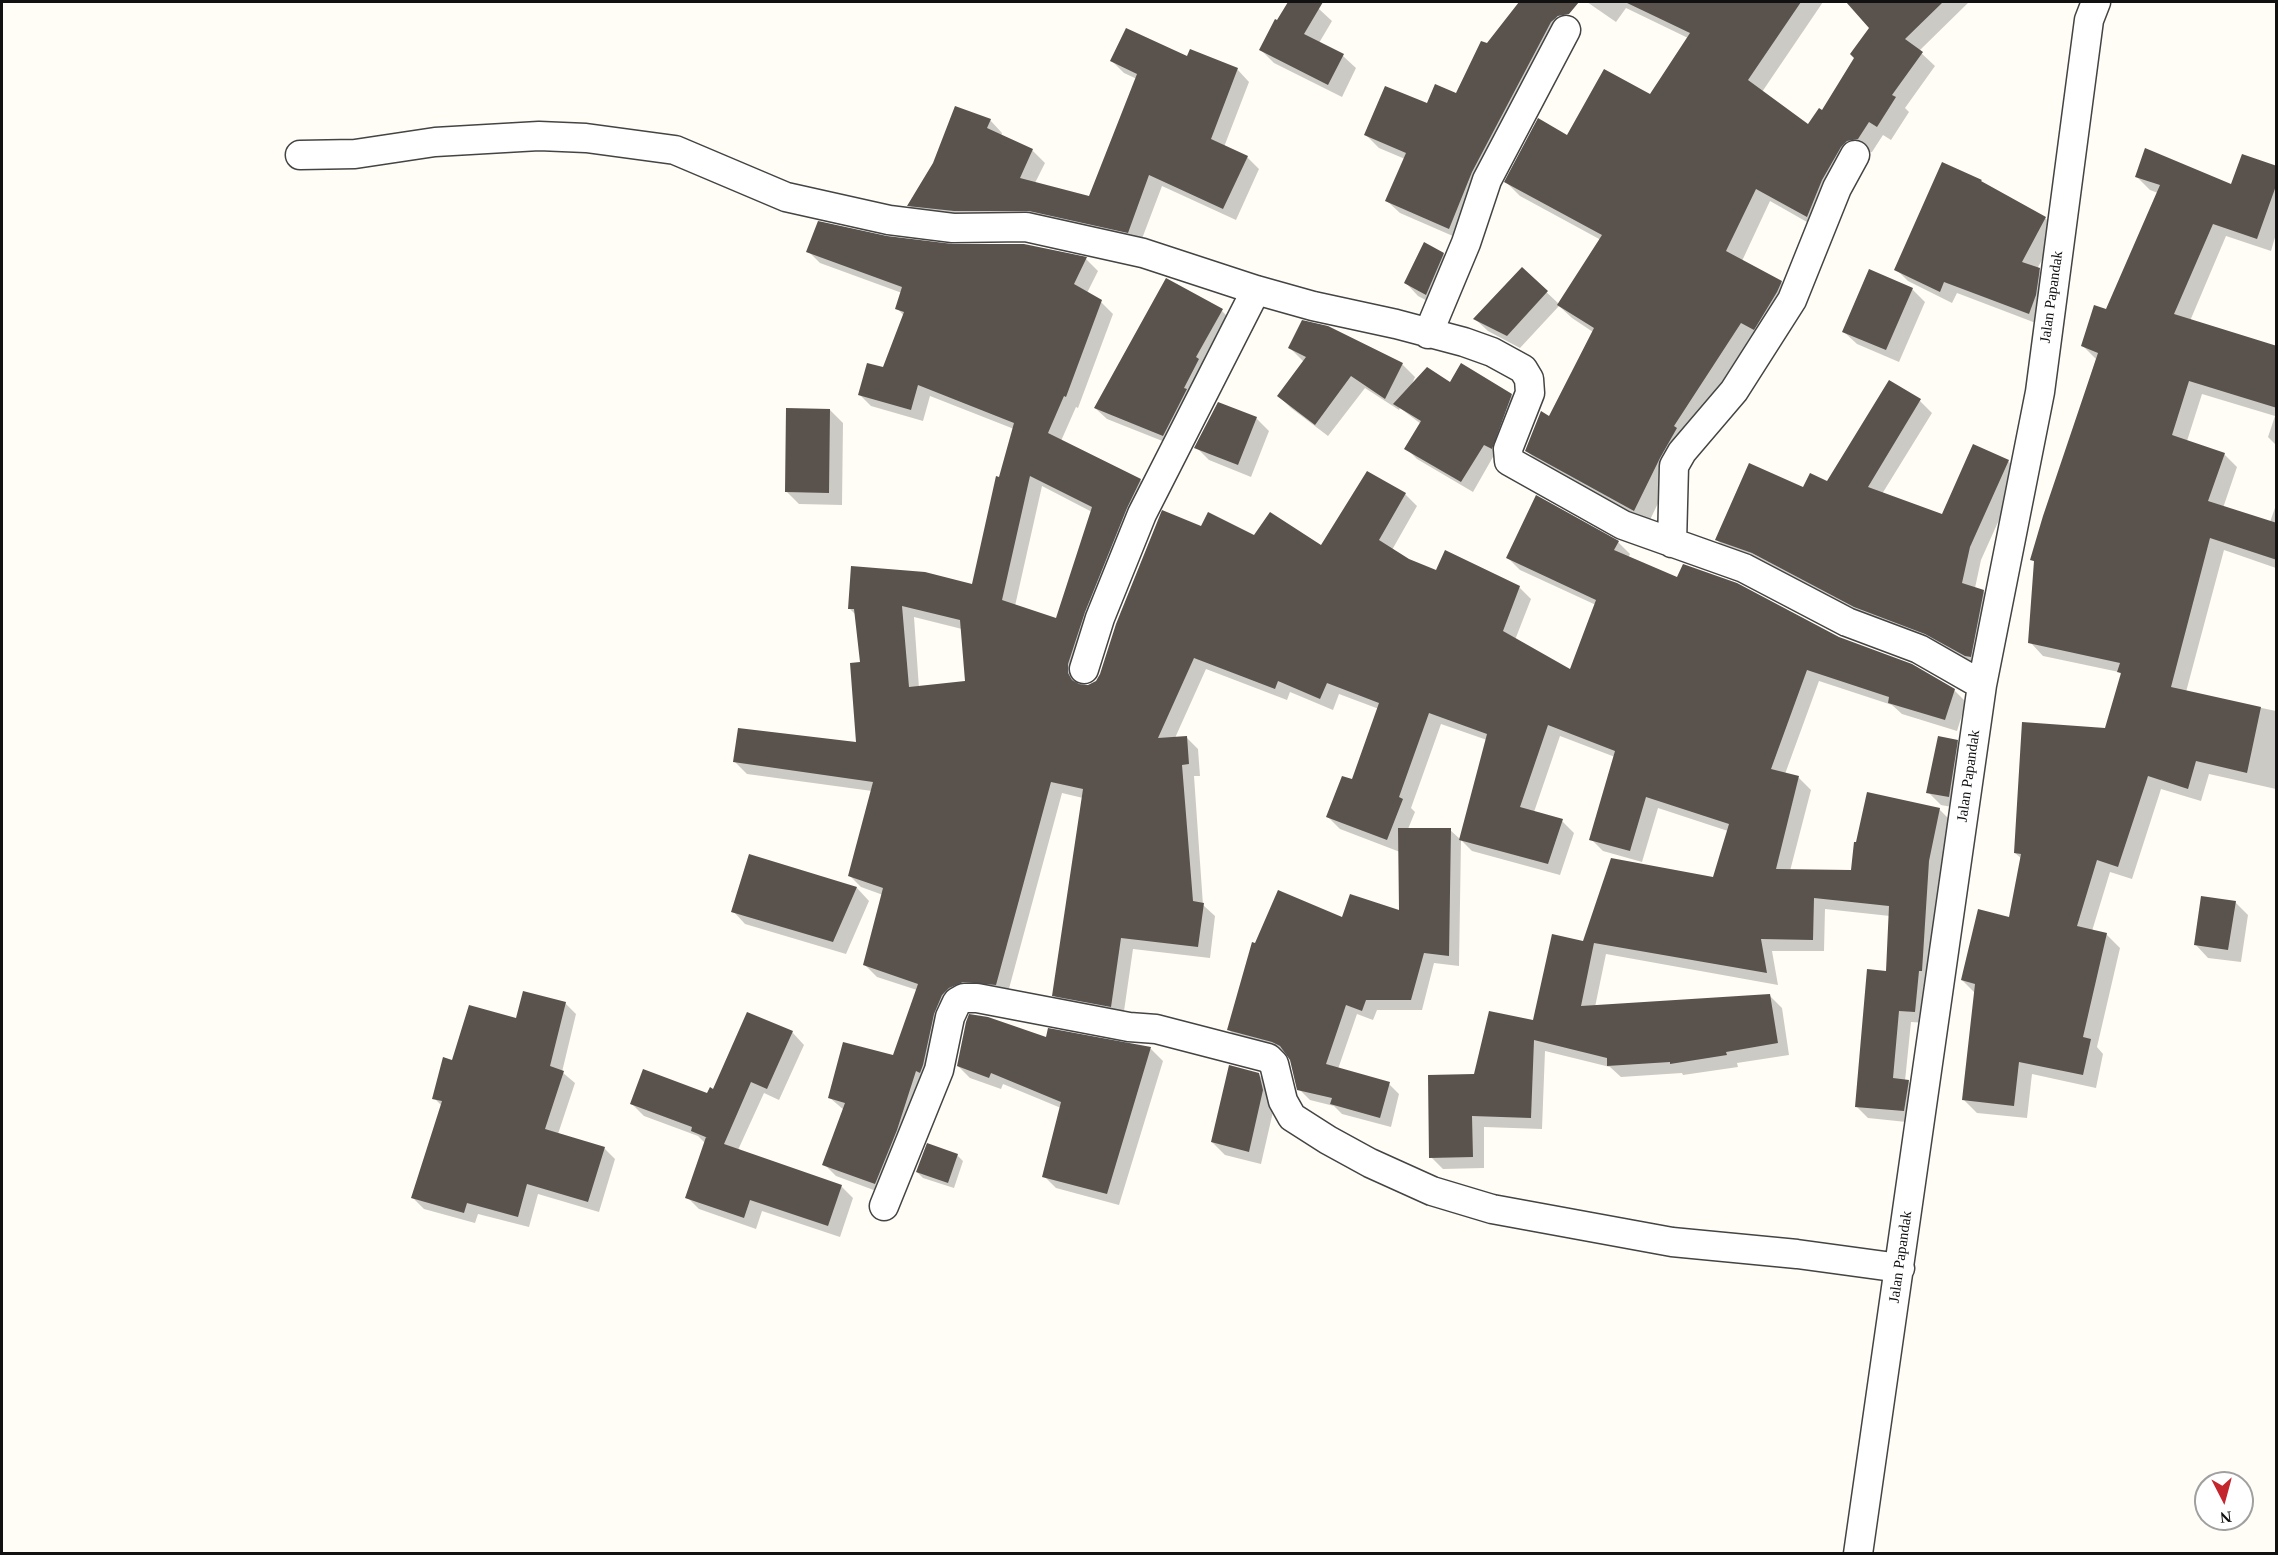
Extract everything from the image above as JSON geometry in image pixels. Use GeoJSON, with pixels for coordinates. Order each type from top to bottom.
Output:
{"type":"FeatureCollection","features":[{"type":"Feature","properties":{"kind":"street","name":"Jalan Papandak"},"geometry":{"type":"LineString","coordinates":[[1858,1554],[1982,685],[2040,392],[2089,20],[2096,2]]}},
{"type":"Feature","properties":{"kind":"street"},"geometry":{"type":"LineString","coordinates":[[1428,334],[1466,243],[1487,180],[1566,30]]}},
{"type":"Feature","properties":{"kind":"street"},"geometry":{"type":"LineString","coordinates":[[300,155],[355,154],[435,142],[539,136],[586,138],[675,150],[786,197],[889,220],[953,228],[1026,227],[1143,253],[1313,306],[1464,342],[1492,352],[1523,369],[1529,379],[1530,393],[1508,449],[1509,461],[1623,525],[1744,568],[1847,622],[1919,649],[1982,685]]}},
{"type":"Feature","properties":{"kind":"street"},"geometry":{"type":"LineString","coordinates":[[1672,543],[1674,466],[1682,452],[1734,391],[1792,300],[1837,188],[1855,155]]}},
{"type":"Feature","properties":{"kind":"street"},"geometry":{"type":"LineString","coordinates":[[1084,669],[1100,618],[1142,514],[1256,290]]}},
{"type":"Feature","properties":{"kind":"street"},"geometry":{"type":"LineString","coordinates":[[884,1206],[939,1070],[950,1017],[957,1002],[964,998],[977,998],[1129,1027],[1156,1029],[1268,1058],[1274,1064],[1283,1101],[1292,1117],[1339,1146],[1422,1186],[1492,1209],[1672,1242],[1797,1254],[1900,1269]]}},
{"type":"Feature","properties":{"kind":"building"},"geometry":{"type":"Polygon","coordinates":[[[1288,2],[1323,2],[1304,34],[1344,54],[1328,85],[1259,50],[1275,19],[1277,20],[1288,2]]]}},
{"type":"Feature","properties":{"kind":"building"},"geometry":{"type":"Polygon","coordinates":[[[1519,2],[1579,2],[1569,14],[1558,16],[1551,22],[1472,172],[1449,229],[1385,201],[1406,153],[1364,135],[1385,86],[1427,103],[1435,84],[1456,93],[1481,41],[1487,43],[1519,2]]]}},
{"type":"Feature","properties":{"kind":"building"},"geometry":{"type":"Polygon","coordinates":[[[1625,2],[1801,2],[1748,80],[1808,124],[1819,108],[1822,110],[1854,58],[1850,54],[1869,28],[1846,2],[1943,2],[1905,39],[1923,52],[1892,95],[1896,97],[1877,127],[1869,122],[1858,139],[1847,141],[1841,147],[1822,180],[1807,217],[1756,189],[1726,251],[1782,281],[1754,330],[1741,323],[1674,426],[1677,428],[1634,511],[1525,451],[1541,411],[1549,416],[1594,328],[1557,305],[1602,235],[1504,182],[1538,118],[1567,135],[1604,69],[1650,94],[1690,33],[1625,2]]]}},
{"type":"Feature","properties":{"kind":"building"},"geometry":{"type":"Polygon","coordinates":[[[1126,28],[1187,56],[1190,49],[1238,68],[1211,139],[1248,156],[1223,209],[1149,175],[1128,233],[1029,211],[954,211],[907,206],[933,163],[955,106],[991,119],[987,128],[1033,149],[1020,178],[1089,196],[1137,74],[1110,61],[1126,28]]]}},
{"type":"Feature","properties":{"kind":"building"},"geometry":{"type":"Polygon","coordinates":[[[2145,148],[2231,184],[2242,154],[2277,166],[2277,183],[2257,239],[2213,224],[2174,314],[2277,346],[2277,408],[2189,381],[2172,435],[2225,453],[2208,501],[2277,523],[2277,560],[2210,538],[2171,687],[2261,707],[2247,773],[2196,761],[2188,789],[2148,776],[2118,867],[2097,860],[2077,926],[2107,933],[2083,1037],[2091,1039],[2083,1075],[2019,1062],[2014,1106],[1962,1100],[1975,984],[1961,980],[1978,909],[2009,917],[2021,854],[2014,853],[2022,722],[2105,728],[2121,673],[2117,672],[2120,663],[2028,643],[2034,561],[2030,560],[2098,353],[2081,346],[2094,305],[2106,309],[2160,185],[2135,177],[2145,148]]]}},
{"type":"Feature","properties":{"kind":"building"},"geometry":{"type":"Polygon","coordinates":[[[1942,162],[1982,180],[2046,217],[2022,262],[2040,268],[2036,295],[2029,314],[1944,282],[1940,292],[1894,270],[1942,162]]]}},
{"type":"Feature","properties":{"kind":"building"},"geometry":{"type":"Polygon","coordinates":[[[818,221],[887,236],[953,244],[1024,244],[1087,257],[1074,284],[1102,300],[1066,397],[1064,396],[1048,433],[1141,479],[1085,612],[1068,664],[1068,673],[1072,680],[1079,684],[1088,685],[1096,681],[1100,674],[1116,624],[1162,510],[1201,526],[1208,512],[1254,535],[1270,512],[1321,545],[1367,471],[1406,493],[1379,540],[1409,559],[1436,570],[1445,550],[1520,586],[1503,631],[1570,669],[1596,600],[1506,558],[1536,495],[1619,541],[1614,550],[1677,577],[1683,564],[1737,583],[1839,637],[1912,664],[1955,689],[1945,720],[1888,703],[1889,697],[1807,670],[1771,769],[1799,776],[1776,869],[1851,870],[1854,842],[1856,842],[1867,792],[1940,808],[1929,861],[1922,971],[1919,971],[1915,1012],[1899,1011],[1893,1078],[1909,1080],[1904,1111],[1855,1107],[1867,969],[1886,971],[1889,906],[1814,898],[1813,940],[1761,939],[1767,973],[1594,943],[1581,1006],[1770,994],[1778,1043],[1726,1052],[1727,1055],[1670,1064],[1670,1062],[1607,1066],[1607,1058],[1534,1040],[1531,1118],[1472,1116],[1473,1157],[1429,1158],[1428,1075],[1474,1074],[1489,1011],[1533,1020],[1552,934],[1583,941],[1611,858],[1713,877],[1729,824],[1646,797],[1630,851],[1589,840],[1615,751],[1548,725],[1520,807],[1563,819],[1548,864],[1459,840],[1487,734],[1429,713],[1399,797],[1403,799],[1387,840],[1326,817],[1342,776],[1352,779],[1379,703],[1327,683],[1320,699],[1278,681],[1275,689],[1194,658],[1158,738],[1187,736],[1189,764],[1182,765],[1193,901],[1204,903],[1198,947],[1121,938],[1111,1007],[1052,996],[1083,789],[1051,782],[996,985],[963,982],[949,988],[942,995],[934,1014],[923,1065],[920,1073],[916,1071],[897,1130],[875,1184],[822,1165],[845,1103],[828,1098],[843,1042],[893,1055],[918,984],[863,965],[883,888],[848,876],[873,782],[733,762],[738,728],[856,742],[850,663],[860,662],[854,609],[848,609],[851,566],[925,572],[972,584],[996,476],[999,477],[1014,423],[918,385],[911,410],[858,395],[867,363],[883,367],[904,312],[895,309],[902,287],[806,252],[818,221]],[[1030,476],[1002,600],[1056,618],[1092,507],[1030,476]],[[902,606],[909,687],[965,681],[960,620],[902,606]]]}},
{"type":"Feature","properties":{"kind":"building"},"geometry":{"type":"Polygon","coordinates":[[[1424,242],[1444,253],[1426,295],[1404,283],[1424,242]]]}},
{"type":"Feature","properties":{"kind":"building"},"geometry":{"type":"Polygon","coordinates":[[[1522,267],[1548,291],[1507,336],[1473,319],[1522,267]]]}},
{"type":"Feature","properties":{"kind":"building"},"geometry":{"type":"Polygon","coordinates":[[[1869,269],[1913,288],[1886,350],[1842,332],[1869,269]]]}},
{"type":"Feature","properties":{"kind":"building"},"geometry":{"type":"Polygon","coordinates":[[[1166,278],[1223,309],[1196,357],[1199,359],[1184,388],[1187,389],[1163,436],[1094,408],[1166,278]]]}},
{"type":"Feature","properties":{"kind":"building"},"geometry":{"type":"Polygon","coordinates":[[[1302,320],[1328,326],[1403,363],[1385,399],[1351,376],[1315,425],[1277,396],[1306,357],[1288,348],[1302,320]]]}},
{"type":"Feature","properties":{"kind":"building"},"geometry":{"type":"Polygon","coordinates":[[[1461,363],[1512,394],[1492,449],[1484,445],[1461,482],[1404,449],[1421,421],[1393,404],[1427,367],[1450,382],[1461,363]]]}},
{"type":"Feature","properties":{"kind":"building"},"geometry":{"type":"Polygon","coordinates":[[[1889,380],[1921,399],[1868,487],[1942,514],[1973,444],[2009,460],[1970,547],[1962,583],[1984,590],[1971,657],[1925,634],[1854,607],[1752,553],[1715,540],[1749,463],[1803,487],[1810,473],[1827,481],[1889,380]]]}},
{"type":"Feature","properties":{"kind":"building"},"geometry":{"type":"Polygon","coordinates":[[[1218,402],[1257,417],[1238,465],[1194,448],[1218,402]]]}},
{"type":"Feature","properties":{"kind":"building"},"geometry":{"type":"Polygon","coordinates":[[[786,408],[830,409],[829,493],[785,492],[786,408]]]}},
{"type":"Feature","properties":{"kind":"building"},"geometry":{"type":"Polygon","coordinates":[[[1938,736],[1958,740],[1949,797],[1926,793],[1938,736]]]}},
{"type":"Feature","properties":{"kind":"building"},"geometry":{"type":"Polygon","coordinates":[[[1398,828],[1451,828],[1449,956],[1424,953],[1411,1000],[1366,1000],[1362,1011],[1346,1005],[1326,1064],[1390,1082],[1380,1118],[1330,1104],[1332,1098],[1297,1090],[1290,1060],[1280,1046],[1227,1030],[1252,942],[1255,943],[1278,890],[1342,917],[1350,894],[1399,910],[1398,828]]]}},
{"type":"Feature","properties":{"kind":"building"},"geometry":{"type":"Polygon","coordinates":[[[749,854],[857,887],[833,942],[731,912],[749,854]]]}},
{"type":"Feature","properties":{"kind":"building"},"geometry":{"type":"Polygon","coordinates":[[[2201,896],[2236,901],[2228,950],[2194,945],[2201,896]]]}},
{"type":"Feature","properties":{"kind":"building"},"geometry":{"type":"Polygon","coordinates":[[[523,991],[566,1002],[550,1066],[564,1071],[545,1129],[605,1147],[588,1202],[527,1184],[518,1217],[467,1203],[464,1213],[411,1198],[442,1101],[432,1099],[443,1057],[452,1060],[469,1005],[516,1018],[523,991]]]}},
{"type":"Feature","properties":{"kind":"building"},"geometry":{"type":"Polygon","coordinates":[[[747,1012],[793,1031],[767,1089],[751,1082],[724,1144],[842,1185],[828,1226],[750,1200],[744,1218],[685,1198],[706,1137],[691,1131],[692,1127],[630,1104],[643,1069],[707,1093],[710,1087],[713,1089],[747,1012]]]}},
{"type":"Feature","properties":{"kind":"building"},"geometry":{"type":"Polygon","coordinates":[[[969,1014],[988,1017],[1046,1037],[1048,1028],[1151,1047],[1107,1194],[1042,1177],[1061,1102],[991,1073],[989,1078],[957,1066],[969,1014]]]}},
{"type":"Feature","properties":{"kind":"building"},"geometry":{"type":"Polygon","coordinates":[[[1229,1065],[1259,1073],[1263,1090],[1249,1152],[1211,1142],[1229,1065]]]}},
{"type":"Feature","properties":{"kind":"building"},"geometry":{"type":"Polygon","coordinates":[[[927,1143],[958,1154],[948,1183],[916,1172],[927,1143]]]}}]}
